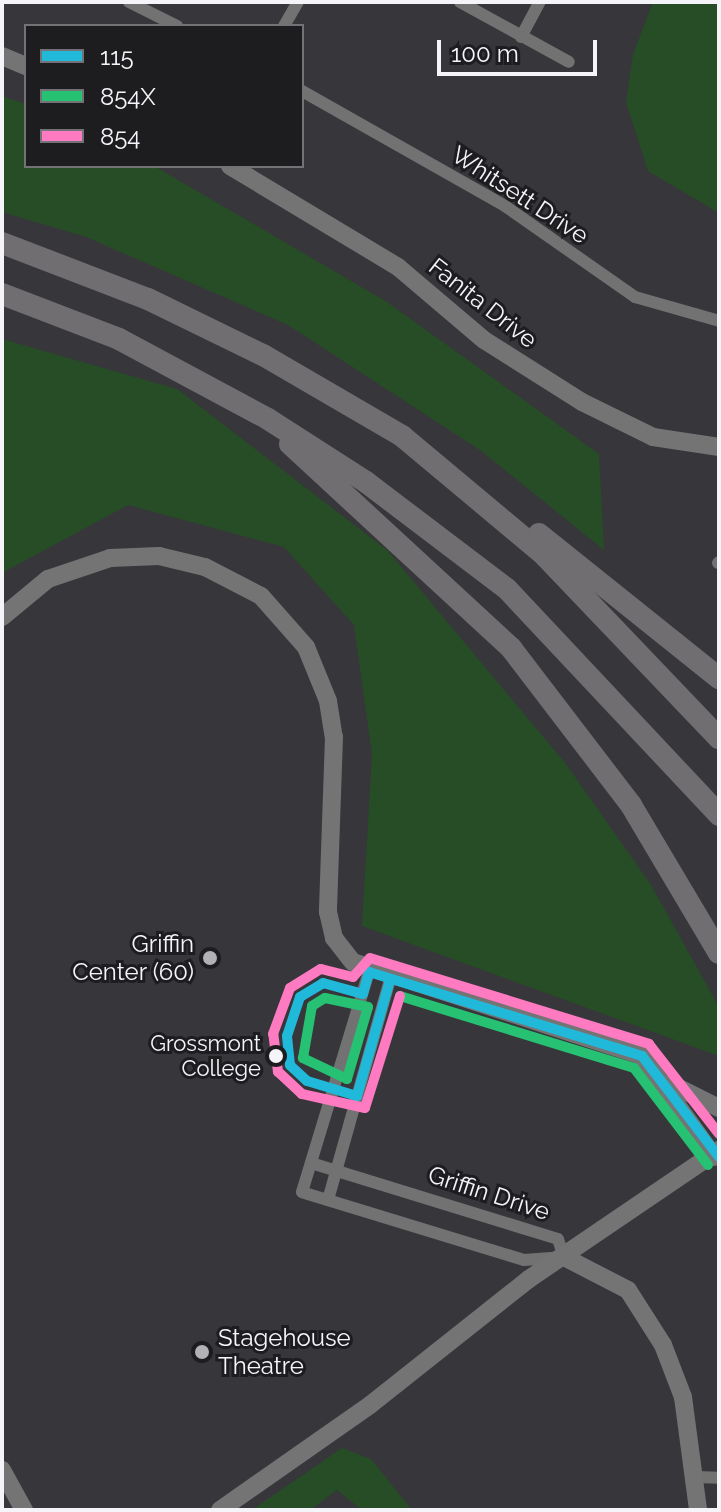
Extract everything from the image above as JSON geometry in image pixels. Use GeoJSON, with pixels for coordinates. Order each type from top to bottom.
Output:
{"type":"FeatureCollection","features":[{"type":"Feature","properties":{"kind":"highway"},"geometry":{"type":"LineString","coordinates":[[2,243],[148,299],[263,355],[441,466],[536,531],[719,678]]}},
{"type":"Feature","properties":{"kind":"highway"},"geometry":{"type":"LineString","coordinates":[[2,294],[119,339],[268,419],[507,589],[719,815]]}},
{"type":"Feature","properties":{"kind":"highway"},"geometry":{"type":"LineString","coordinates":[[268,419],[511,648],[631,805],[719,953]]}},
{"type":"Feature","properties":{"kind":"highway"},"geometry":{"type":"LineString","coordinates":[[441,466],[542,553],[719,738]]}},
{"type":"Feature","properties":{"kind":"street"},"geometry":{"type":"LineString","coordinates":[[129,2],[173,24]]}},
{"type":"Feature","properties":{"kind":"street"},"geometry":{"type":"LineString","coordinates":[[285,24],[298,2]]}},
{"type":"Feature","properties":{"kind":"street"},"geometry":{"type":"LineString","coordinates":[[460,2],[569,62]]}},
{"type":"Feature","properties":{"kind":"street"},"geometry":{"type":"LineString","coordinates":[[521,37],[540,2]]}},
{"type":"Feature","properties":{"kind":"street"},"geometry":{"type":"LineString","coordinates":[[2,56],[24,65]]}},
{"type":"Feature","properties":{"kind":"street","name":"Whitsett Drive"},"geometry":{"type":"LineString","coordinates":[[304,92],[505,206],[635,297],[719,321]]}},
{"type":"Feature","properties":{"kind":"street","name":"Fanita Drive"},"geometry":{"type":"LineString","coordinates":[[233,168],[398,267],[484,340],[582,402],[653,437],[719,447]]}},
{"type":"Feature","properties":{"kind":"street"},"geometry":{"type":"LineString","coordinates":[[2,617],[48,579],[110,558],[159,556],[205,567],[261,596],[306,647],[328,701],[334,737],[328,912],[334,938],[369,972],[619,1046],[642,1056],[668,1082],[717,1155],[564,1257],[220,1510]]}},
{"type":"Feature","properties":{"kind":"street"},"geometry":{"type":"LineString","coordinates":[[311,1163],[369,972]]}},
{"type":"Feature","properties":{"kind":"street"},"geometry":{"type":"LineString","coordinates":[[328,1200],[390,980]]}},
{"type":"Feature","properties":{"kind":"street"},"geometry":{"type":"LineString","coordinates":[[668,1082],[719,1108]]}},
{"type":"Feature","properties":{"kind":"street","name":"Griffin Drive"},"geometry":{"type":"LineString","coordinates":[[311,1163],[336,1169],[558,1239],[564,1257],[524,1260],[302,1192],[311,1163]]}},
{"type":"Feature","properties":{"kind":"street"},"geometry":{"type":"LineString","coordinates":[[564,1257],[610,1275],[644,1311],[683,1397],[698,1510]]}},
{"type":"Feature","properties":{"kind":"street"},"geometry":{"type":"LineString","coordinates":[[2,1470],[24,1510]]}},
{"type":"Feature","properties":{"kind":"street"},"geometry":{"type":"LineString","coordinates":[[695,1477],[719,1478]]}},
{"type":"Feature","properties":{"kind":"green space"},"geometry":{"type":"Polygon","coordinates":[[[653,2],[719,2],[719,213],[648,171],[626,102],[633,54],[653,2]]]}},
{"type":"Feature","properties":{"kind":"green space"},"geometry":{"type":"Polygon","coordinates":[[[2,96],[24,103],[24,168],[157,168],[387,302],[599,454],[604,550],[480,450],[288,325],[86,237],[2,212],[2,96]]]}},
{"type":"Feature","properties":{"kind":"green space"},"geometry":{"type":"Polygon","coordinates":[[[2,339],[177,389],[387,550],[566,764],[651,885],[719,1007],[719,1056],[362,926],[372,754],[354,625],[284,547],[128,505],[2,573],[2,339]]]}},
{"type":"Feature","properties":{"kind":"green space"},"geometry":{"type":"Polygon","coordinates":[[[342,1448],[371,1459],[412,1510],[362,1510],[337,1490],[310,1510],[252,1510],[342,1448]]]}},
{"type":"Feature","properties":{"kind":"transit line","name":"854"},"geometry":{"type":"LineString","coordinates":[[400,996],[365,1108],[302,1094],[278,1072],[273,1034],[290,988],[321,969],[353,977],[370,958],[649,1044],[719,1134]]}},
{"type":"Feature","properties":{"kind":"transit line","name":"115"},"geometry":{"type":"LineString","coordinates":[[390,980],[357,1096],[307,1081],[290,1065],[287,1036],[300,997],[323,983],[363,994],[369,972],[642,1056],[719,1157]]}},
{"type":"Feature","properties":{"kind":"transit line","name":"854X"},"geometry":{"type":"LineString","coordinates":[[400,996],[634,1068],[708,1165]]}},
{"type":"Feature","properties":{"kind":"transit line","name":"854X"},"geometry":{"type":"LineString","coordinates":[[325,998],[368,1007],[347,1079],[303,1058],[312,1006],[325,998]]}},
{"type":"Feature","properties":{"kind":"place","name":"Griffin Center (60)"},"geometry":{"type":"Point","coordinates":[210,958]}},
{"type":"Feature","properties":{"kind":"place","name":"Grossmont College"},"geometry":{"type":"Point","coordinates":[276,1056]}},
{"type":"Feature","properties":{"kind":"place","name":"Stagehouse Theatre"},"geometry":{"type":"Point","coordinates":[202,1352]}}]}
